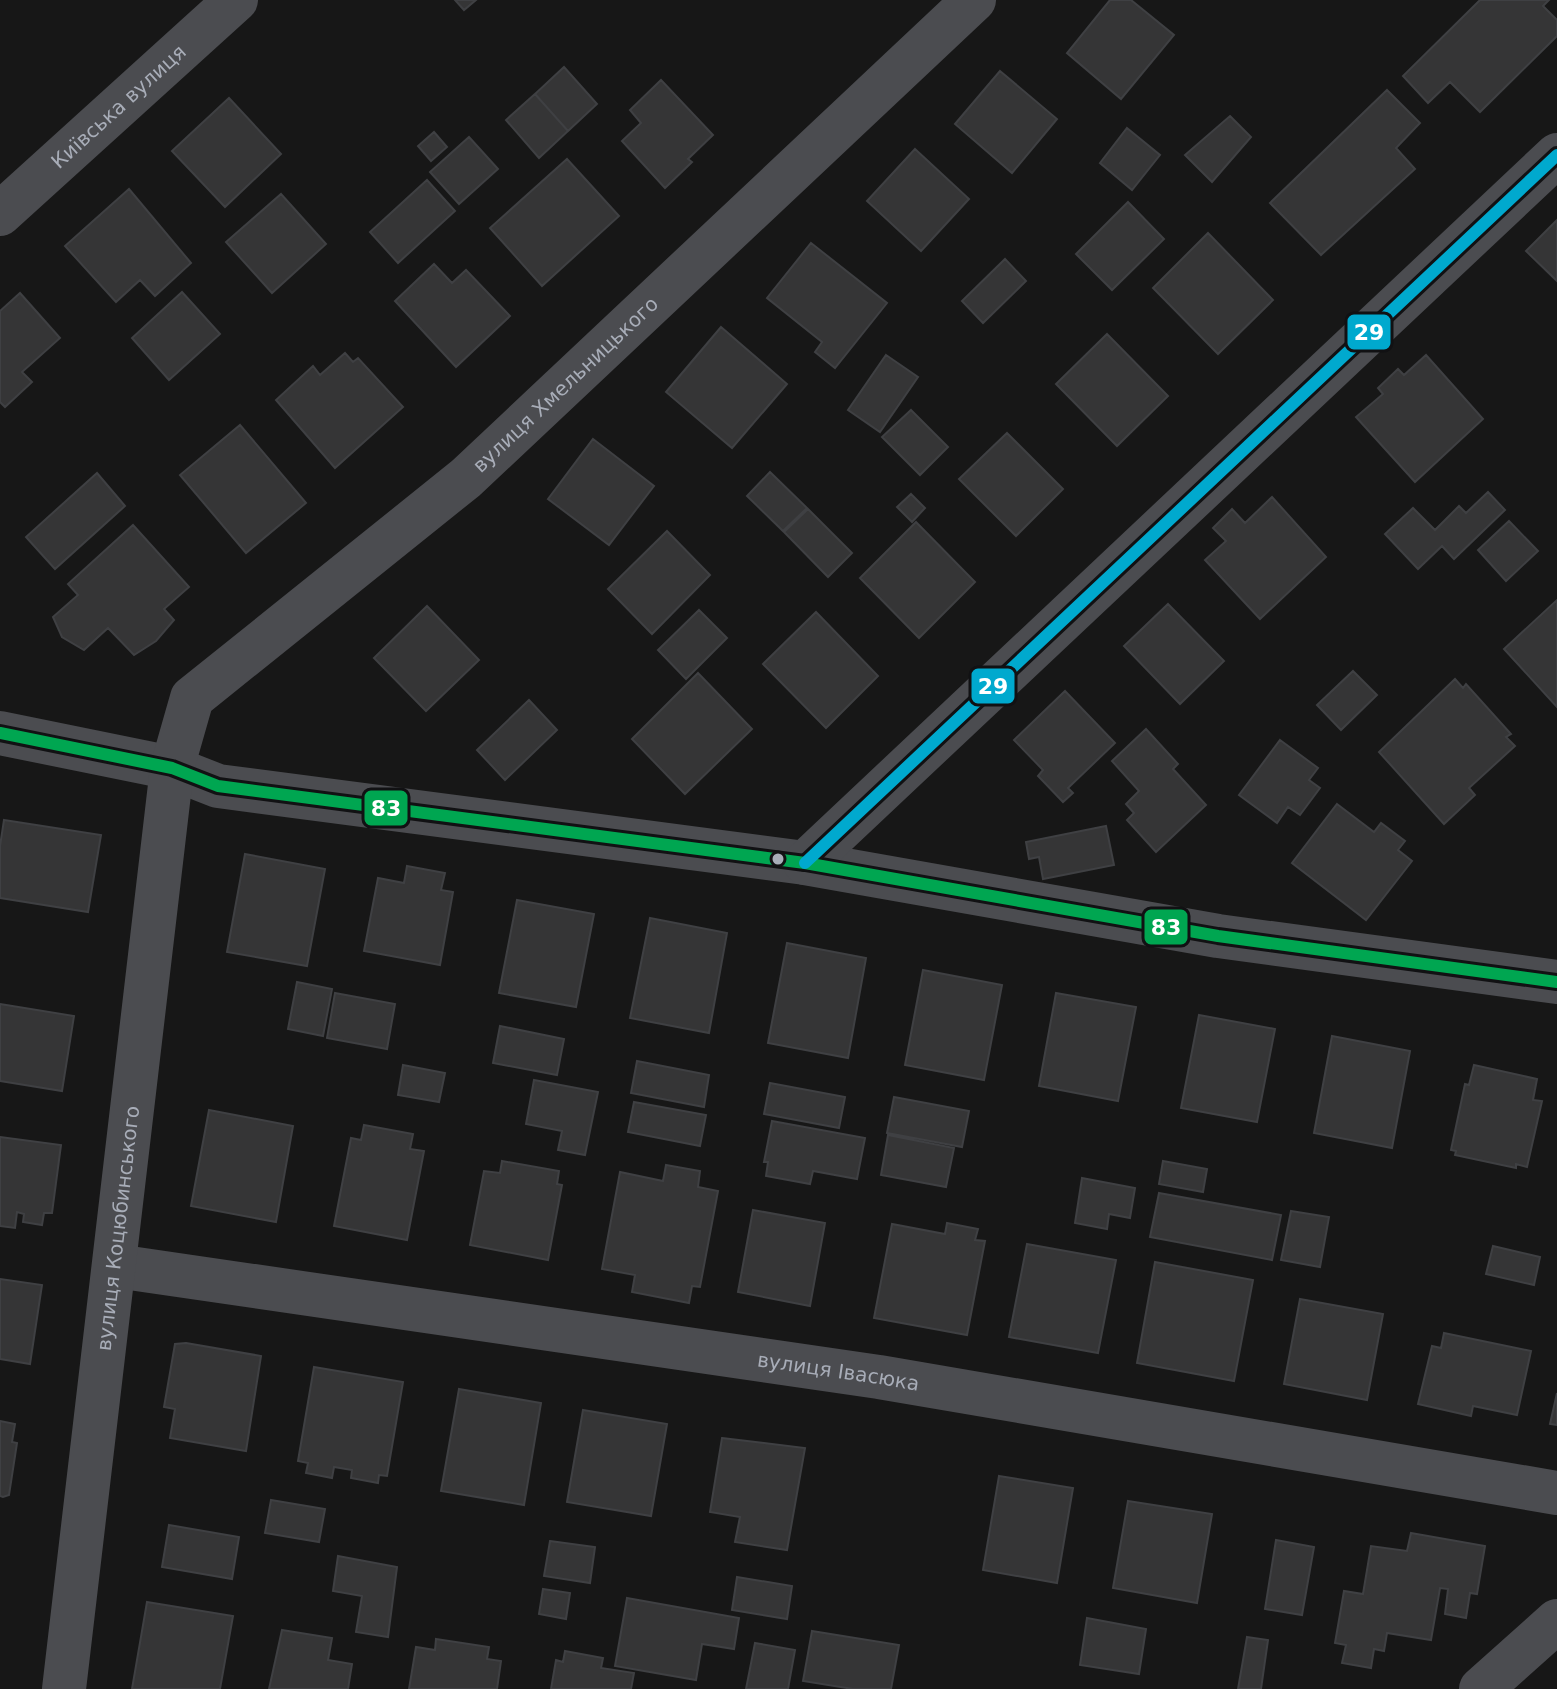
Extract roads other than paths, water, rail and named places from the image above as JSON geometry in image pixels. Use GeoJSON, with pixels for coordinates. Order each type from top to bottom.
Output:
{"type":"FeatureCollection","features":[{"type":"Feature","properties":{"kind":"street","name":"Київська вулиця"},"geometry":{"type":"LineString","coordinates":[[0,214],[236,0]]}},
{"type":"Feature","properties":{"kind":"street","name":"вулиця Хмельницького"},"geometry":{"type":"LineString","coordinates":[[172,768],[192,698],[466,478],[974,0]]}},
{"type":"Feature","properties":{"kind":"street"},"geometry":{"type":"LineString","coordinates":[[805,863],[1557,155]]}},
{"type":"Feature","properties":{"kind":"street"},"geometry":{"type":"LineString","coordinates":[[0,733],[172,768],[218,786],[805,863],[1218,936],[1557,982]]}},
{"type":"Feature","properties":{"kind":"street","name":"вулиця Коцюбинського"},"geometry":{"type":"LineString","coordinates":[[64,1689],[172,768]]}},
{"type":"Feature","properties":{"kind":"street","name":"вулиця Івасюка"},"geometry":{"type":"LineString","coordinates":[[116,1266],[879,1377],[1557,1493]]}},
{"type":"Feature","properties":{"kind":"street"},"geometry":{"type":"LineString","coordinates":[[1481,1689],[1557,1621]]}}]}
